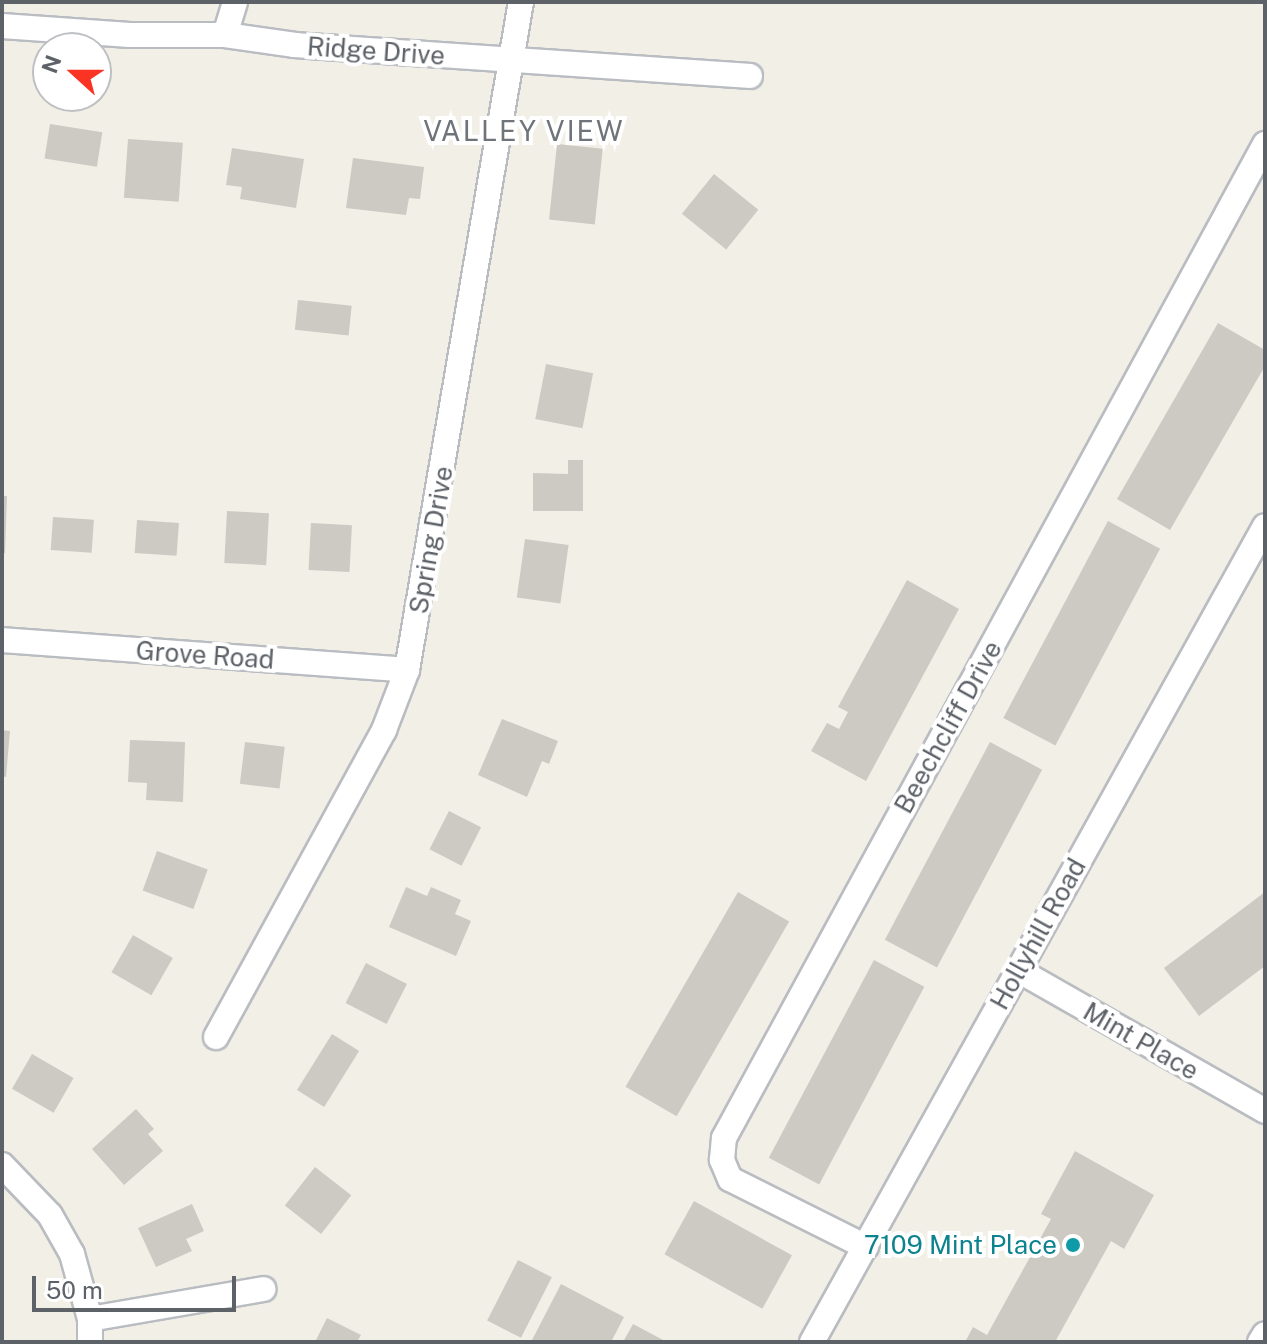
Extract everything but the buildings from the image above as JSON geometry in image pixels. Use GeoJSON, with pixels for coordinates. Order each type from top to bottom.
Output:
{"type":"FeatureCollection","features":[{"type":"Feature","properties":{"kind":"street"},"geometry":{"type":"LineString","coordinates":[[225,35],[235,2]]}},
{"type":"Feature","properties":{"kind":"street","name":"Spring Drive"},"geometry":{"type":"LineString","coordinates":[[216,1037],[384,730],[407,670],[521,2]]}},
{"type":"Feature","properties":{"kind":"street","name":"Ridge Drive"},"geometry":{"type":"LineString","coordinates":[[2,26],[130,35],[225,35],[295,45],[750,76]]}},
{"type":"Feature","properties":{"kind":"street","name":"Beechcliff Drive"},"geometry":{"type":"LineString","coordinates":[[866,1247],[730,1179],[722,1160],[724,1138],[1265,144]]}},
{"type":"Feature","properties":{"kind":"street","name":"Hollyhill Road"},"geometry":{"type":"LineString","coordinates":[[812,1342],[1265,526]]}},
{"type":"Feature","properties":{"kind":"street","name":"Grove Road"},"geometry":{"type":"LineString","coordinates":[[2,640],[407,670]]}},
{"type":"Feature","properties":{"kind":"street","name":"Mint Place"},"geometry":{"type":"LineString","coordinates":[[1018,970],[1265,1111]]}},
{"type":"Feature","properties":{"kind":"street"},"geometry":{"type":"LineString","coordinates":[[2,1165],[60,1230],[90,1331],[263,1289]]}},
{"type":"Feature","properties":{"kind":"street"},"geometry":{"type":"LineString","coordinates":[[1260,1342],[1265,1334]]}},
{"type":"Feature","properties":{"kind":"place","name":"7109 Mint Place"},"geometry":{"type":"Point","coordinates":[1073,1245]}},
{"type":"Feature","properties":{"kind":"district","name":"VALLEY VIEW"},"geometry":{"type":"Point","coordinates":[524,131]}}]}
